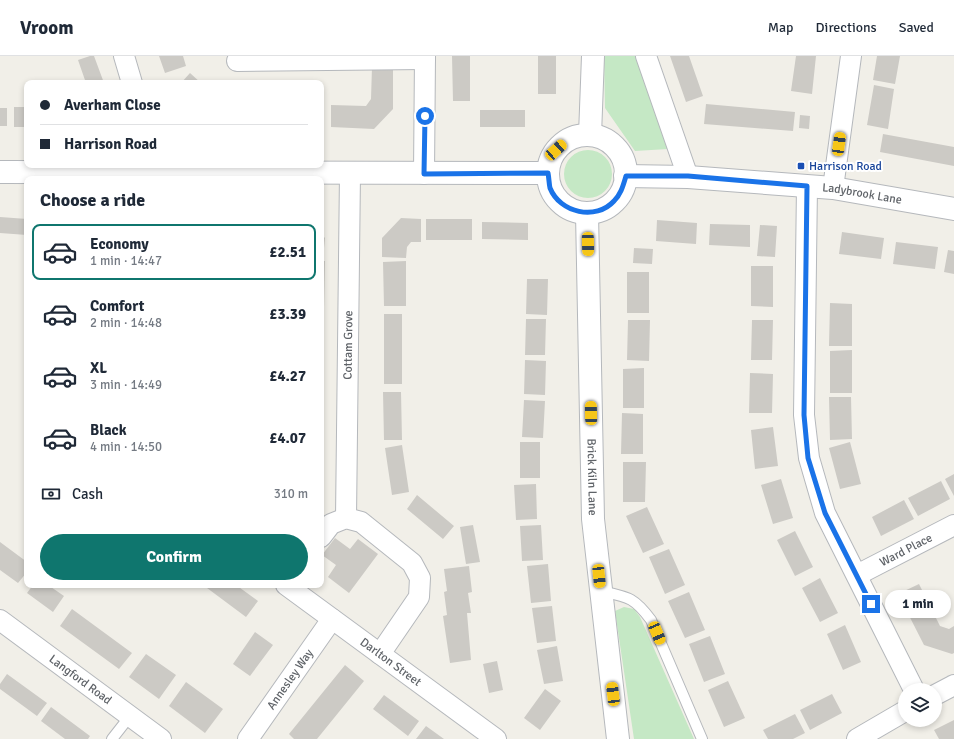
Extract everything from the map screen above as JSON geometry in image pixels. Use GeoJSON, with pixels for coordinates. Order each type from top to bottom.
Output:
{"type":"FeatureCollection","features":[{"type":"Feature","properties":{"kind":"street"},"geometry":{"type":"LineString","coordinates":[[124,56],[131,80]]}},
{"type":"Feature","properties":{"kind":"street"},"geometry":{"type":"LineString","coordinates":[[590,135],[593,56]]}},
{"type":"Feature","properties":{"kind":"street"},"geometry":{"type":"LineString","coordinates":[[646,56],[688,176]]}},
{"type":"Feature","properties":{"kind":"street"},"geometry":{"type":"LineString","coordinates":[[833,188],[851,56]]}},
{"type":"Feature","properties":{"kind":"street"},"geometry":{"type":"LineString","coordinates":[[237,62],[425,57],[424,174]]}},
{"type":"Feature","properties":{"kind":"street"},"geometry":{"type":"LineString","coordinates":[[590,135],[601,138],[612,144],[624,164],[626,176],[622,191],[614,202],[601,210],[587,213],[572,210],[559,202],[550,188],[548,173],[550,161],[556,150],[565,142],[577,136],[590,135]]}},
{"type":"Feature","properties":{"kind":"street"},"geometry":{"type":"LineString","coordinates":[[0,172],[75,176],[158,169],[424,174],[548,173]]}},
{"type":"Feature","properties":{"kind":"street","name":"Cottam Grove"},"geometry":{"type":"LineString","coordinates":[[346,518],[350,173]]}},
{"type":"Feature","properties":{"kind":"street","name":"Ladybrook Lane"},"geometry":{"type":"LineString","coordinates":[[626,176],[688,176],[833,188],[954,209]]}},
{"type":"Feature","properties":{"kind":"street"},"geometry":{"type":"LineString","coordinates":[[807,186],[804,415],[808,458],[825,513],[910,683]]}},
{"type":"Feature","properties":{"kind":"street","name":"Brick Kiln Lane"},"geometry":{"type":"LineString","coordinates":[[587,213],[593,519],[618,739]]}},
{"type":"Feature","properties":{"kind":"street"},"geometry":{"type":"LineString","coordinates":[[324,533],[331,524],[346,518],[361,522],[412,562],[420,578],[419,597],[380,654]]}},
{"type":"Feature","properties":{"kind":"street","name":"Ward Place"},"geometry":{"type":"LineString","coordinates":[[857,576],[954,525]]}},
{"type":"Feature","properties":{"kind":"street","name":"Darlton Street"},"geometry":{"type":"LineString","coordinates":[[290,588],[496,739]]}},
{"type":"Feature","properties":{"kind":"street","name":"Annesley Way"},"geometry":{"type":"LineString","coordinates":[[248,739],[332,619]]}},
{"type":"Feature","properties":{"kind":"street","name":"Langford Road"},"geometry":{"type":"LineString","coordinates":[[0,620],[161,739]]}},
{"type":"Feature","properties":{"kind":"street"},"geometry":{"type":"LineString","coordinates":[[942,691],[954,685]]}},
{"type":"Feature","properties":{"kind":"street"},"geometry":{"type":"LineString","coordinates":[[869,736],[898,717]]}},
{"type":"Feature","properties":{"kind":"lane"},"geometry":{"type":"LineString","coordinates":[[601,591],[629,598],[640,606],[651,620],[702,739]]}},
{"type":"Feature","properties":{"kind":"lane"},"geometry":{"type":"LineString","coordinates":[[112,739],[130,716]]}},
{"type":"Feature","properties":{"kind":"green space"},"geometry":{"type":"Polygon","coordinates":[[[604,56],[636,56],[668,149],[635,151],[605,108],[604,56]]]}},
{"type":"Feature","properties":{"kind":"green space"},"geometry":{"type":"Polygon","coordinates":[[[583,150],[593,150],[605,157],[612,169],[612,179],[605,191],[593,198],[583,198],[575,194],[568,187],[564,179],[564,169],[568,161],[575,154],[583,150]]]}},
{"type":"Feature","properties":{"kind":"green space"},"geometry":{"type":"Polygon","coordinates":[[[624,607],[634,609],[640,617],[694,739],[634,739],[615,611],[624,607]]]}},
{"type":"Feature","properties":{"kind":"building"},"geometry":{"type":"Polygon","coordinates":[[[94,56],[103,80],[85,80],[78,60],[94,56]]]}},
{"type":"Feature","properties":{"kind":"building"},"geometry":{"type":"Polygon","coordinates":[[[159,56],[183,56],[186,66],[165,73],[159,56]]]}},
{"type":"Feature","properties":{"kind":"building"},"geometry":{"type":"Polygon","coordinates":[[[452,56],[470,56],[470,101],[453,101],[452,56]]]}},
{"type":"Feature","properties":{"kind":"building"},"geometry":{"type":"Polygon","coordinates":[[[538,56],[556,56],[556,94],[538,94],[538,56]]]}},
{"type":"Feature","properties":{"kind":"building"},"geometry":{"type":"Polygon","coordinates":[[[670,56],[689,56],[703,96],[686,102],[670,56]]]}},
{"type":"Feature","properties":{"kind":"building"},"geometry":{"type":"Polygon","coordinates":[[[796,56],[816,56],[812,94],[791,91],[796,56]]]}},
{"type":"Feature","properties":{"kind":"building"},"geometry":{"type":"Polygon","coordinates":[[[877,56],[900,56],[895,84],[873,80],[877,56]]]}},
{"type":"Feature","properties":{"kind":"building"},"geometry":{"type":"Polygon","coordinates":[[[372,67],[393,67],[393,109],[374,129],[331,127],[331,105],[366,106],[371,99],[372,67]]]}},
{"type":"Feature","properties":{"kind":"building"},"geometry":{"type":"Polygon","coordinates":[[[190,73],[198,80],[184,80],[190,73]]]}},
{"type":"Feature","properties":{"kind":"building"},"geometry":{"type":"Polygon","coordinates":[[[874,85],[894,89],[888,129],[867,125],[874,85]]]}},
{"type":"Feature","properties":{"kind":"building"},"geometry":{"type":"Polygon","coordinates":[[[706,104],[795,112],[793,131],[704,124],[706,104]]]}},
{"type":"Feature","properties":{"kind":"building"},"geometry":{"type":"Polygon","coordinates":[[[14,107],[24,107],[24,127],[14,127],[14,107]]]}},
{"type":"Feature","properties":{"kind":"building"},"geometry":{"type":"Polygon","coordinates":[[[0,108],[7,108],[7,126],[0,126],[0,108]]]}},
{"type":"Feature","properties":{"kind":"building"},"geometry":{"type":"Polygon","coordinates":[[[480,110],[525,110],[525,127],[480,127],[480,110]]]}},
{"type":"Feature","properties":{"kind":"building"},"geometry":{"type":"Polygon","coordinates":[[[800,115],[810,116],[809,129],[799,128],[800,115]]]}},
{"type":"Feature","properties":{"kind":"building"},"geometry":{"type":"Polygon","coordinates":[[[883,134],[954,147],[954,166],[880,152],[883,134]]]}},
{"type":"Feature","properties":{"kind":"building"},"geometry":{"type":"Polygon","coordinates":[[[0,217],[24,219],[24,235],[0,233],[0,217]]]}},
{"type":"Feature","properties":{"kind":"building"},"geometry":{"type":"Polygon","coordinates":[[[401,218],[421,219],[421,242],[411,242],[407,247],[406,258],[382,257],[382,238],[401,218]]]}},
{"type":"Feature","properties":{"kind":"building"},"geometry":{"type":"Polygon","coordinates":[[[426,219],[472,219],[472,240],[426,240],[426,219]]]}},
{"type":"Feature","properties":{"kind":"building"},"geometry":{"type":"Polygon","coordinates":[[[657,220],[697,223],[696,244],[656,241],[657,220]]]}},
{"type":"Feature","properties":{"kind":"building"},"geometry":{"type":"Polygon","coordinates":[[[482,222],[528,223],[528,240],[482,239],[482,222]]]}},
{"type":"Feature","properties":{"kind":"building"},"geometry":{"type":"Polygon","coordinates":[[[710,224],[750,225],[750,247],[709,245],[710,224]]]}},
{"type":"Feature","properties":{"kind":"building"},"geometry":{"type":"Polygon","coordinates":[[[760,225],[777,226],[775,257],[757,256],[760,225]]]}},
{"type":"Feature","properties":{"kind":"building"},"geometry":{"type":"Polygon","coordinates":[[[842,232],[884,238],[881,259],[839,254],[842,232]]]}},
{"type":"Feature","properties":{"kind":"building"},"geometry":{"type":"Polygon","coordinates":[[[896,242],[938,247],[935,269],[893,264],[896,242]]]}},
{"type":"Feature","properties":{"kind":"building"},"geometry":{"type":"Polygon","coordinates":[[[634,248],[653,249],[652,264],[633,263],[634,248]]]}},
{"type":"Feature","properties":{"kind":"building"},"geometry":{"type":"Polygon","coordinates":[[[948,250],[954,251],[954,274],[944,272],[948,250]]]}},
{"type":"Feature","properties":{"kind":"building"},"geometry":{"type":"Polygon","coordinates":[[[324,261],[325,261],[324,307],[324,261]]]}},
{"type":"Feature","properties":{"kind":"building"},"geometry":{"type":"Polygon","coordinates":[[[406,261],[406,306],[384,306],[383,262],[406,261]]]}},
{"type":"Feature","properties":{"kind":"building"},"geometry":{"type":"Polygon","coordinates":[[[751,266],[773,266],[773,307],[751,306],[751,266]]]}},
{"type":"Feature","properties":{"kind":"building"},"geometry":{"type":"Polygon","coordinates":[[[627,272],[649,272],[649,313],[627,313],[627,272]]]}},
{"type":"Feature","properties":{"kind":"building"},"geometry":{"type":"Polygon","coordinates":[[[527,279],[548,279],[547,315],[526,314],[527,279]]]}},
{"type":"Feature","properties":{"kind":"building"},"geometry":{"type":"Polygon","coordinates":[[[830,303],[852,304],[852,346],[829,346],[830,303]]]}},
{"type":"Feature","properties":{"kind":"building"},"geometry":{"type":"Polygon","coordinates":[[[384,314],[402,314],[402,384],[384,384],[384,314]]]}},
{"type":"Feature","properties":{"kind":"building"},"geometry":{"type":"Polygon","coordinates":[[[526,319],[546,319],[545,355],[525,355],[526,319]]]}},
{"type":"Feature","properties":{"kind":"building"},"geometry":{"type":"Polygon","coordinates":[[[628,320],[650,320],[649,361],[627,360],[628,320]]]}},
{"type":"Feature","properties":{"kind":"building"},"geometry":{"type":"Polygon","coordinates":[[[752,320],[773,320],[772,360],[751,360],[752,320]]]}},
{"type":"Feature","properties":{"kind":"building"},"geometry":{"type":"Polygon","coordinates":[[[852,350],[852,393],[830,393],[830,351],[852,350]]]}},
{"type":"Feature","properties":{"kind":"building"},"geometry":{"type":"Polygon","coordinates":[[[525,360],[546,361],[545,395],[524,394],[525,360]]]}},
{"type":"Feature","properties":{"kind":"building"},"geometry":{"type":"Polygon","coordinates":[[[644,368],[644,408],[623,408],[623,369],[644,368]]]}},
{"type":"Feature","properties":{"kind":"building"},"geometry":{"type":"Polygon","coordinates":[[[750,373],[773,374],[772,413],[749,413],[750,373]]]}},
{"type":"Feature","properties":{"kind":"building"},"geometry":{"type":"Polygon","coordinates":[[[383,392],[401,392],[402,440],[384,440],[383,392]]]}},
{"type":"Feature","properties":{"kind":"building"},"geometry":{"type":"Polygon","coordinates":[[[829,397],[851,397],[852,439],[830,440],[829,397]]]}},
{"type":"Feature","properties":{"kind":"building"},"geometry":{"type":"Polygon","coordinates":[[[524,400],[545,401],[543,438],[522,437],[524,400]]]}},
{"type":"Feature","properties":{"kind":"building"},"geometry":{"type":"Polygon","coordinates":[[[622,413],[643,414],[643,454],[621,454],[622,413]]]}},
{"type":"Feature","properties":{"kind":"building"},"geometry":{"type":"Polygon","coordinates":[[[773,427],[778,466],[755,469],[751,430],[773,427]]]}},
{"type":"Feature","properties":{"kind":"building"},"geometry":{"type":"Polygon","coordinates":[[[520,442],[540,442],[540,478],[520,478],[520,442]]]}},
{"type":"Feature","properties":{"kind":"building"},"geometry":{"type":"Polygon","coordinates":[[[850,442],[861,484],[840,489],[829,448],[850,442]]]}},
{"type":"Feature","properties":{"kind":"building"},"geometry":{"type":"Polygon","coordinates":[[[402,445],[409,492],[392,495],[385,448],[402,445]]]}},
{"type":"Feature","properties":{"kind":"building"},"geometry":{"type":"Polygon","coordinates":[[[623,462],[646,462],[645,502],[623,502],[623,462]]]}},
{"type":"Feature","properties":{"kind":"building"},"geometry":{"type":"Polygon","coordinates":[[[954,474],[954,496],[945,479],[954,474]]]}},
{"type":"Feature","properties":{"kind":"building"},"geometry":{"type":"Polygon","coordinates":[[[781,479],[793,518],[773,524],[761,485],[781,479]]]}},
{"type":"Feature","properties":{"kind":"building"},"geometry":{"type":"Polygon","coordinates":[[[941,481],[950,499],[918,516],[908,498],[941,481]]]}},
{"type":"Feature","properties":{"kind":"building"},"geometry":{"type":"Polygon","coordinates":[[[536,484],[537,519],[516,520],[514,485],[536,484]]]}},
{"type":"Feature","properties":{"kind":"building"},"geometry":{"type":"Polygon","coordinates":[[[417,495],[454,526],[443,539],[407,509],[417,495]]]}},
{"type":"Feature","properties":{"kind":"building"},"geometry":{"type":"Polygon","coordinates":[[[904,500],[914,519],[881,536],[872,517],[904,500]]]}},
{"type":"Feature","properties":{"kind":"building"},"geometry":{"type":"Polygon","coordinates":[[[647,507],[664,544],[643,553],[626,516],[647,507]]]}},
{"type":"Feature","properties":{"kind":"building"},"geometry":{"type":"Polygon","coordinates":[[[473,525],[480,562],[466,564],[460,527],[473,525]]]}},
{"type":"Feature","properties":{"kind":"building"},"geometry":{"type":"Polygon","coordinates":[[[541,525],[543,560],[522,561],[520,526],[541,525]]]}},
{"type":"Feature","properties":{"kind":"building"},"geometry":{"type":"Polygon","coordinates":[[[795,531],[813,567],[795,576],[777,540],[795,531]]]}},
{"type":"Feature","properties":{"kind":"building"},"geometry":{"type":"Polygon","coordinates":[[[335,538],[350,549],[358,539],[378,554],[349,593],[328,577],[336,565],[324,556],[324,552],[335,538]]]}},
{"type":"Feature","properties":{"kind":"building"},"geometry":{"type":"Polygon","coordinates":[[[0,542],[24,560],[24,576],[18,583],[0,570],[0,542]]]}},
{"type":"Feature","properties":{"kind":"building"},"geometry":{"type":"Polygon","coordinates":[[[669,549],[685,585],[665,594],[649,557],[669,549]]]}},
{"type":"Feature","properties":{"kind":"building"},"geometry":{"type":"Polygon","coordinates":[[[548,564],[551,601],[531,603],[527,566],[548,564]]]}},
{"type":"Feature","properties":{"kind":"building"},"geometry":{"type":"Polygon","coordinates":[[[469,566],[472,592],[468,593],[471,613],[467,613],[471,660],[450,663],[443,616],[447,615],[444,592],[447,591],[444,569],[469,566]]]}},
{"type":"Feature","properties":{"kind":"building"},"geometry":{"type":"Polygon","coordinates":[[[820,578],[838,613],[820,622],[802,588],[820,578]]]}},
{"type":"Feature","properties":{"kind":"building"},"geometry":{"type":"Polygon","coordinates":[[[919,584],[940,626],[949,629],[954,626],[954,653],[952,654],[924,645],[898,594],[919,584]]]}},
{"type":"Feature","properties":{"kind":"building"},"geometry":{"type":"Polygon","coordinates":[[[31,588],[52,588],[64,596],[53,612],[27,593],[31,588]]]}},
{"type":"Feature","properties":{"kind":"building"},"geometry":{"type":"Polygon","coordinates":[[[207,588],[240,588],[258,601],[246,617],[207,588]]]}},
{"type":"Feature","properties":{"kind":"building"},"geometry":{"type":"Polygon","coordinates":[[[689,592],[705,630],[685,638],[668,601],[689,592]]]}},
{"type":"Feature","properties":{"kind":"building"},"geometry":{"type":"Polygon","coordinates":[[[552,606],[556,641],[537,643],[532,608],[552,606]]]}},
{"type":"Feature","properties":{"kind":"building"},"geometry":{"type":"Polygon","coordinates":[[[72,609],[132,653],[119,669],[60,626],[72,609]]]}},
{"type":"Feature","properties":{"kind":"building"},"geometry":{"type":"Polygon","coordinates":[[[845,625],[861,662],[843,670],[827,634],[845,625]]]}},
{"type":"Feature","properties":{"kind":"building"},"geometry":{"type":"Polygon","coordinates":[[[255,632],[273,645],[250,676],[233,664],[255,632]]]}},
{"type":"Feature","properties":{"kind":"building"},"geometry":{"type":"Polygon","coordinates":[[[710,636],[725,674],[704,682],[689,644],[710,636]]]}},
{"type":"Feature","properties":{"kind":"building"},"geometry":{"type":"Polygon","coordinates":[[[557,646],[563,681],[544,684],[537,650],[557,646]]]}},
{"type":"Feature","properties":{"kind":"building"},"geometry":{"type":"Polygon","coordinates":[[[146,654],[176,675],[159,699],[129,677],[146,654]]]}},
{"type":"Feature","properties":{"kind":"building"},"geometry":{"type":"Polygon","coordinates":[[[497,661],[503,690],[489,693],[483,664],[497,661]]]}},
{"type":"Feature","properties":{"kind":"building"},"geometry":{"type":"Polygon","coordinates":[[[345,665],[364,681],[317,739],[294,739],[289,734],[345,665]]]}},
{"type":"Feature","properties":{"kind":"building"},"geometry":{"type":"Polygon","coordinates":[[[7,674],[47,703],[37,716],[0,689],[0,684],[7,674]]]}},
{"type":"Feature","properties":{"kind":"building"},"geometry":{"type":"Polygon","coordinates":[[[728,681],[745,718],[724,727],[708,690],[728,681]]]}},
{"type":"Feature","properties":{"kind":"building"},"geometry":{"type":"Polygon","coordinates":[[[186,682],[223,709],[205,733],[169,706],[186,682]]]}},
{"type":"Feature","properties":{"kind":"building"},"geometry":{"type":"Polygon","coordinates":[[[545,689],[561,701],[540,730],[524,718],[545,689]]]}},
{"type":"Feature","properties":{"kind":"building"},"geometry":{"type":"Polygon","coordinates":[[[832,694],[842,713],[810,730],[800,710],[832,694]]]}},
{"type":"Feature","properties":{"kind":"building"},"geometry":{"type":"Polygon","coordinates":[[[384,695],[419,721],[408,736],[373,709],[384,695]]]}},
{"type":"Feature","properties":{"kind":"building"},"geometry":{"type":"Polygon","coordinates":[[[51,707],[90,736],[88,739],[65,739],[41,721],[51,707]]]}},
{"type":"Feature","properties":{"kind":"building"},"geometry":{"type":"Polygon","coordinates":[[[795,714],[805,733],[793,739],[768,739],[763,730],[795,714]]]}},
{"type":"Feature","properties":{"kind":"building"},"geometry":{"type":"Polygon","coordinates":[[[954,720],[954,739],[939,739],[934,730],[954,720]]]}},
{"type":"Feature","properties":{"kind":"building"},"geometry":{"type":"Polygon","coordinates":[[[426,726],[444,739],[416,739],[426,726]]]}},
{"type":"Feature","properties":{"kind":"place","name":"Harrison Road"},"geometry":{"type":"Point","coordinates":[801,166]}},
{"type":"Feature","properties":{"kind":"route"},"geometry":{"type":"LineString","coordinates":[[425,116],[424,174],[548,173],[550,188],[559,202],[572,210],[587,213],[601,210],[614,202],[622,191],[626,176],[688,176],[807,186],[804,415],[808,458],[825,513],[871,604]]}}]}
